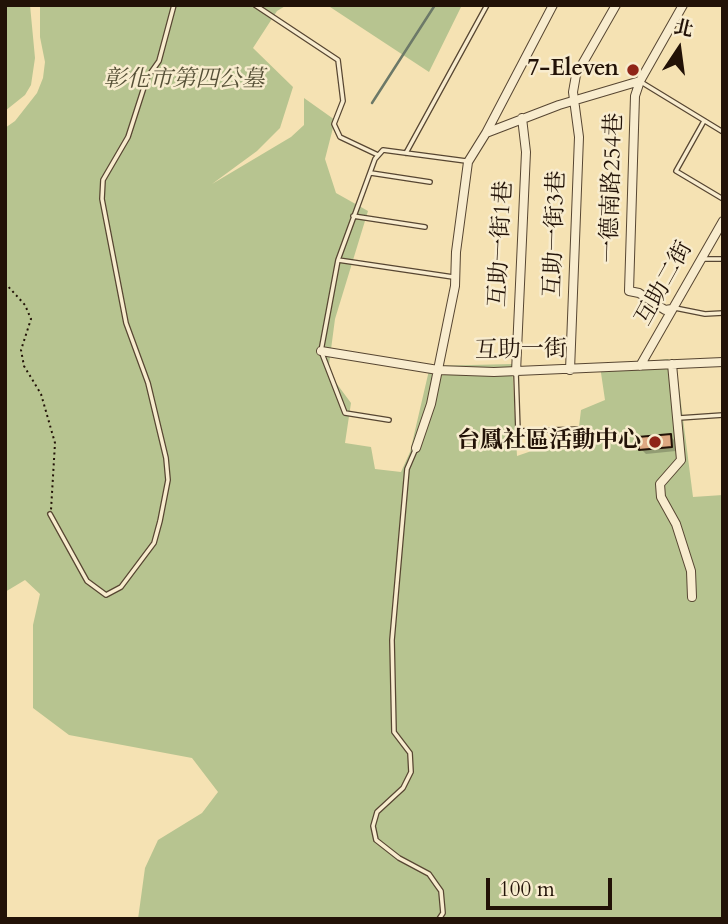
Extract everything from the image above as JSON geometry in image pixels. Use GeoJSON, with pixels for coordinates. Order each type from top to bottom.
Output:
{"type":"FeatureCollection","features":[{"type":"Feature","properties":{"kind":"street"},"geometry":{"type":"LineString","coordinates":[[416,448],[438,370],[455,277],[468,162],[553,5]]}},
{"type":"Feature","properties":{"kind":"street","name":"互助一街3巷"},"geometry":{"type":"LineString","coordinates":[[570,370],[579,137],[573,92],[576,75],[616,5]]}},
{"type":"Feature","properties":{"kind":"street"},"geometry":{"type":"LineString","coordinates":[[486,132],[576,99],[639,81],[683,5]]}},
{"type":"Feature","properties":{"kind":"street","name":"一德南路254巷"},"geometry":{"type":"LineString","coordinates":[[639,81],[635,96],[629,291],[639,293],[664,310],[674,308]]}},
{"type":"Feature","properties":{"kind":"street","name":"互助一街1巷"},"geometry":{"type":"LineString","coordinates":[[516,372],[526,152],[522,118]]}},
{"type":"Feature","properties":{"kind":"street","name":"互助二街"},"geometry":{"type":"LineString","coordinates":[[640,366],[723,221]]}},
{"type":"Feature","properties":{"kind":"street","name":"互助一街"},"geometry":{"type":"LineString","coordinates":[[321,351],[438,370],[516,372],[723,362]]}},
{"type":"Feature","properties":{"kind":"street"},"geometry":{"type":"LineString","coordinates":[[672,364],[681,460],[660,484],[661,498],[676,524],[691,571],[692,597]]}},
{"type":"Feature","properties":{"kind":"lane"},"geometry":{"type":"LineString","coordinates":[[50,514],[87,580],[106,595],[121,587],[154,543],[160,521],[168,480],[166,458],[148,383],[126,323],[103,199],[103,180],[128,138],[147,78],[159,61],[174,5]]}},
{"type":"Feature","properties":{"kind":"lane"},"geometry":{"type":"LineString","coordinates":[[255,5],[338,60],[343,101],[334,124],[341,137],[378,155]]}},
{"type":"Feature","properties":{"kind":"lane"},"geometry":{"type":"LineString","coordinates":[[405,153],[487,5]]}},
{"type":"Feature","properties":{"kind":"lane"},"geometry":{"type":"LineString","coordinates":[[639,81],[723,132]]}},
{"type":"Feature","properties":{"kind":"lane"},"geometry":{"type":"LineString","coordinates":[[704,121],[676,171],[723,199]]}},
{"type":"Feature","properties":{"kind":"lane"},"geometry":{"type":"LineString","coordinates":[[389,420],[345,413],[321,351],[338,260],[353,216],[378,155],[383,150],[468,162]]}},
{"type":"Feature","properties":{"kind":"lane"},"geometry":{"type":"LineString","coordinates":[[371,173],[430,182]]}},
{"type":"Feature","properties":{"kind":"lane"},"geometry":{"type":"LineString","coordinates":[[353,216],[425,227]]}},
{"type":"Feature","properties":{"kind":"lane"},"geometry":{"type":"LineString","coordinates":[[701,259],[723,259]]}},
{"type":"Feature","properties":{"kind":"lane"},"geometry":{"type":"LineString","coordinates":[[338,260],[455,277]]}},
{"type":"Feature","properties":{"kind":"lane"},"geometry":{"type":"LineString","coordinates":[[674,308],[705,314],[723,313]]}},
{"type":"Feature","properties":{"kind":"lane"},"geometry":{"type":"LineString","coordinates":[[516,372],[518,431],[583,429]]}},
{"type":"Feature","properties":{"kind":"lane"},"geometry":{"type":"LineString","coordinates":[[675,418],[723,415]]}},
{"type":"Feature","properties":{"kind":"lane"},"geometry":{"type":"LineString","coordinates":[[416,448],[407,469],[391,640],[394,732],[410,753],[411,772],[403,788],[377,812],[373,826],[376,840],[399,858],[429,874],[436,884],[442,902],[443,913],[439,919]]}},
{"type":"Feature","properties":{"kind":"path"},"geometry":{"type":"LineString","coordinates":[[5,283],[24,305],[31,319],[21,350],[24,366],[41,394],[55,443],[50,514]]}},
{"type":"Feature","properties":{"kind":"green space"},"geometry":{"type":"Polygon","coordinates":[[[5,5],[30,5],[35,58],[31,85],[25,95],[5,111],[5,5]]]}},
{"type":"Feature","properties":{"kind":"green space","name":"彰化市第四公墓"},"geometry":{"type":"Polygon","coordinates":[[[40,5],[287,5],[277,11],[253,48],[293,87],[280,128],[257,151],[212,184],[291,137],[304,125],[304,98],[335,120],[325,159],[336,193],[368,211],[335,319],[328,372],[351,403],[345,443],[371,447],[375,469],[401,472],[410,452],[430,366],[512,364],[517,456],[578,435],[581,410],[605,400],[600,366],[668,359],[677,372],[693,497],[723,495],[723,919],[138,919],[145,868],[158,840],[202,813],[218,792],[192,758],[69,735],[33,708],[33,625],[40,594],[25,580],[5,592],[5,128],[15,121],[37,93],[43,78],[45,62],[40,37],[40,5]]]}},
{"type":"Feature","properties":{"kind":"green space"},"geometry":{"type":"Polygon","coordinates":[[[327,5],[462,5],[429,72],[327,5]]]}},
{"type":"Feature","properties":{"kind":"building","name":"台鳳社區活動中心"},"geometry":{"type":"Polygon","coordinates":[[[671,434],[672,447],[639,450],[638,437],[671,434]]]}},
{"type":"Feature","properties":{"kind":"waterway"},"geometry":{"type":"LineString","coordinates":[[372,103],[435,5]]}},
{"type":"Feature","properties":{"kind":"place","name":"7-Eleven"},"geometry":{"type":"Point","coordinates":[633,70]}},
{"type":"Feature","properties":{"kind":"place","name":"台鳳社區活動中心"},"geometry":{"type":"Point","coordinates":[655,442]}}]}
